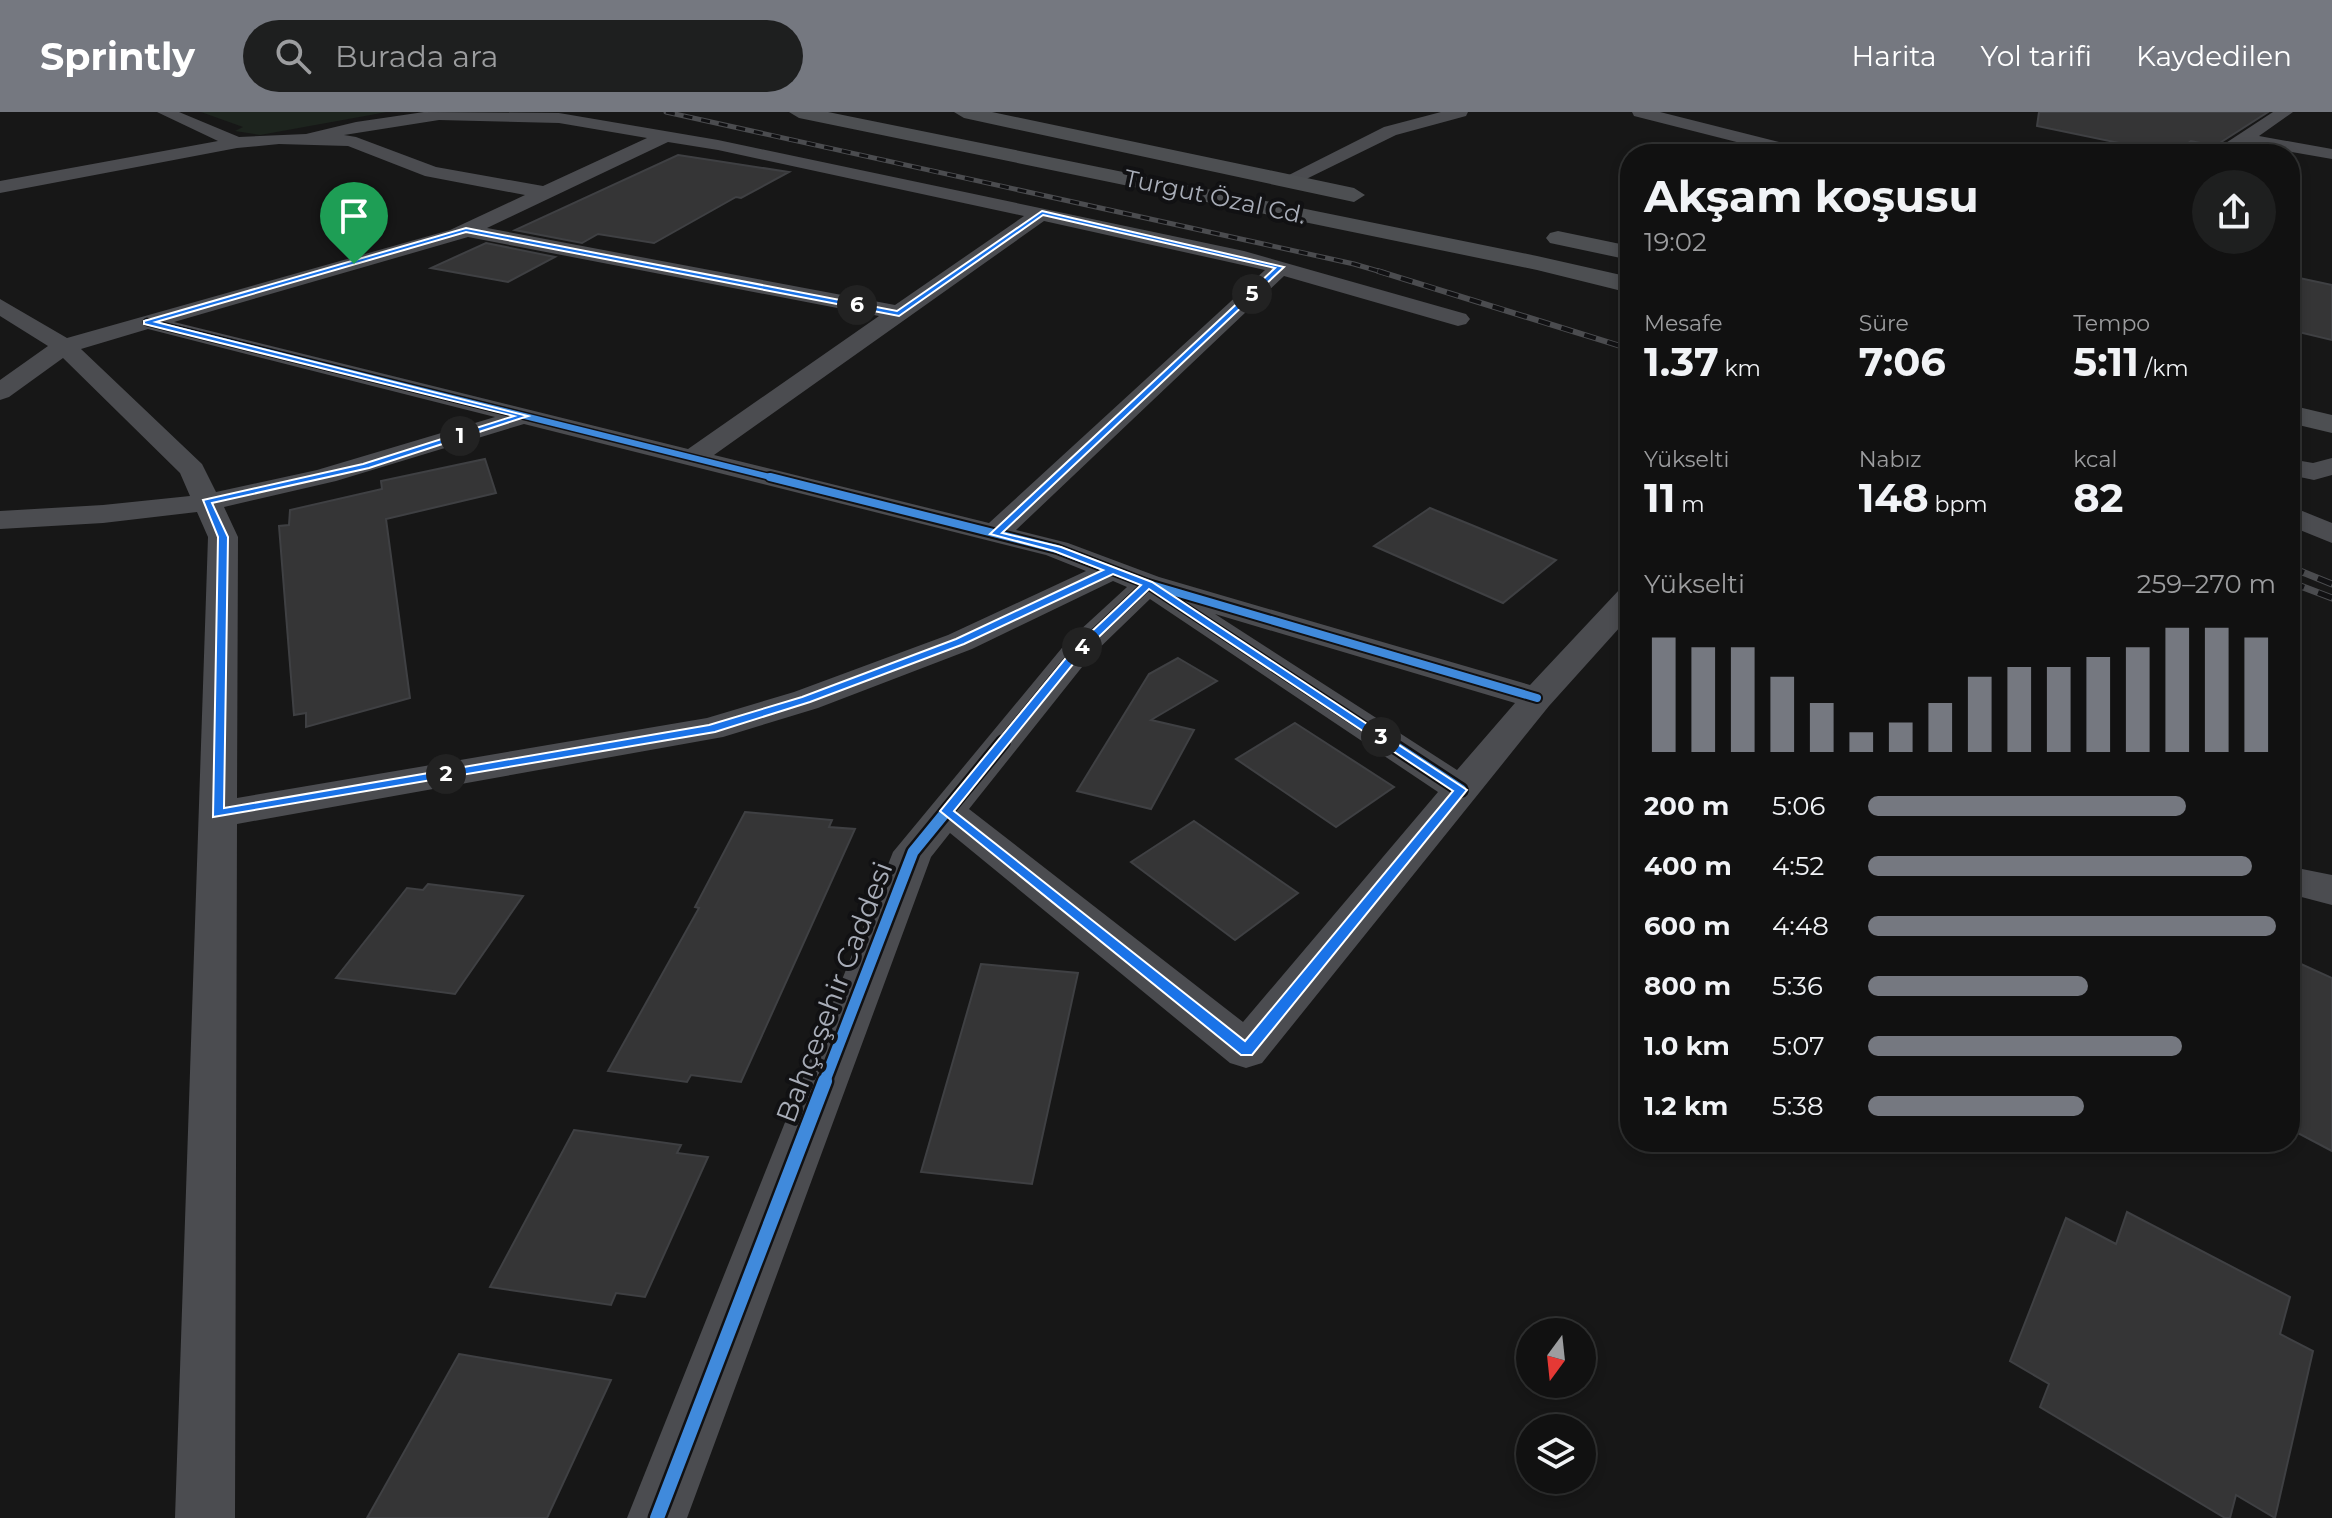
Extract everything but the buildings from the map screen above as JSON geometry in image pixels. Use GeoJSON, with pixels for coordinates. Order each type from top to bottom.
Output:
{"type":"FeatureCollection","features":[{"type":"Feature","properties":{"kind":"main road","name":"Turgut Özal Cd."},"geometry":{"type":"LineString","coordinates":[[799,112],[1620,283]]}},
{"type":"Feature","properties":{"kind":"main road"},"geometry":{"type":"LineString","coordinates":[[833,119],[872,112]]}},
{"type":"Feature","properties":{"kind":"main road","name":"Turgut Özal Cd."},"geometry":{"type":"LineString","coordinates":[[964,112],[1380,200]]}},
{"type":"Feature","properties":{"kind":"main road"},"geometry":{"type":"LineString","coordinates":[[1536,234],[1620,251]]}},
{"type":"Feature","properties":{"kind":"main road"},"geometry":{"type":"LineString","coordinates":[[2300,416],[2332,424]]}},
{"type":"Feature","properties":{"kind":"main road"},"geometry":{"type":"LineString","coordinates":[[2300,444],[2332,452]]}},
{"type":"Feature","properties":{"kind":"street"},"geometry":{"type":"LineString","coordinates":[[165,112],[237,143]]}},
{"type":"Feature","properties":{"kind":"street"},"geometry":{"type":"LineString","coordinates":[[1287,181],[1390,131],[1460,112]]}},
{"type":"Feature","properties":{"kind":"street"},"geometry":{"type":"LineString","coordinates":[[1640,112],[1766,144]]}},
{"type":"Feature","properties":{"kind":"street"},"geometry":{"type":"LineString","coordinates":[[2234,144],[2285,112]]}},
{"type":"Feature","properties":{"kind":"street"},"geometry":{"type":"LineString","coordinates":[[309,139],[399,119],[482,114],[559,118],[666,136],[1042,213],[1281,267],[1458,319]]}},
{"type":"Feature","properties":{"kind":"street"},"geometry":{"type":"LineString","coordinates":[[0,392],[64,346],[466,230],[666,136]]}},
{"type":"Feature","properties":{"kind":"street"},"geometry":{"type":"LineString","coordinates":[[2243,138],[2276,144]]}},
{"type":"Feature","properties":{"kind":"street"},"geometry":{"type":"LineString","coordinates":[[0,187],[237,143],[309,139],[350,141],[432,172],[549,193]]}},
{"type":"Feature","properties":{"kind":"street"},"geometry":{"type":"LineString","coordinates":[[2300,148],[2332,154]]}},
{"type":"Feature","properties":{"kind":"street"},"geometry":{"type":"LineString","coordinates":[[0,170],[36,180]]}},
{"type":"Feature","properties":{"kind":"street"},"geometry":{"type":"LineString","coordinates":[[692,458],[1042,213]]}},
{"type":"Feature","properties":{"kind":"street"},"geometry":{"type":"LineString","coordinates":[[466,230],[899,313]]}},
{"type":"Feature","properties":{"kind":"street"},"geometry":{"type":"LineString","coordinates":[[995,534],[1281,267]]}},
{"type":"Feature","properties":{"kind":"street"},"geometry":{"type":"LineString","coordinates":[[0,306],[64,346],[192,470],[223,537],[205,1518]]}},
{"type":"Feature","properties":{"kind":"street"},"geometry":{"type":"LineString","coordinates":[[147,322],[1057,549],[1130,577],[1537,698]]}},
{"type":"Feature","properties":{"kind":"street"},"geometry":{"type":"LineString","coordinates":[[0,520],[62,517],[206,502],[366,466],[523,416]]}},
{"type":"Feature","properties":{"kind":"street"},"geometry":{"type":"LineString","coordinates":[[2300,469],[2314,472],[2332,466]]}},
{"type":"Feature","properties":{"kind":"street"},"geometry":{"type":"LineString","coordinates":[[2300,520],[2332,534]]}},
{"type":"Feature","properties":{"kind":"street"},"geometry":{"type":"LineString","coordinates":[[218,814],[710,729],[806,700],[1130,577]]}},
{"type":"Feature","properties":{"kind":"street"},"geometry":{"type":"LineString","coordinates":[[1130,577],[1461,790]]}},
{"type":"Feature","properties":{"kind":"street","name":"Bahçeşehir Caddesi"},"geometry":{"type":"LineString","coordinates":[[657,1518],[913,852],[1078,650],[1130,577]]}},
{"type":"Feature","properties":{"kind":"street"},"geometry":{"type":"LineString","coordinates":[[947,811],[1246,1050],[1537,698],[1620,608]]}},
{"type":"Feature","properties":{"kind":"shaded area"},"geometry":{"type":"Polygon","coordinates":[[[201,112],[387,112],[260,135],[235,131],[243,127],[201,112]]]}},
{"type":"Feature","properties":{"kind":"railway"},"geometry":{"type":"LineString","coordinates":[[666,112],[1385,273]]}},
{"type":"Feature","properties":{"kind":"railway"},"geometry":{"type":"LineString","coordinates":[[1378,271],[1620,346]]}},
{"type":"Feature","properties":{"kind":"railway"},"geometry":{"type":"LineString","coordinates":[[2300,571],[2332,584]]}},
{"type":"Feature","properties":{"kind":"railway"},"geometry":{"type":"LineString","coordinates":[[2300,586],[2332,598]]}},
{"type":"Feature","properties":{"kind":"cycle path"},"geometry":{"type":"LineString","coordinates":[[147,322],[1057,549],[1148,584],[1537,698]]}},
{"type":"Feature","properties":{"kind":"cycle path"},"geometry":{"type":"LineString","coordinates":[[657,1518],[913,852],[1078,650],[1148,584],[1461,790]]}},
{"type":"Feature","properties":{"kind":"route"},"geometry":{"type":"LineString","coordinates":[[354,264],[147,322],[523,416],[366,466],[206,502],[223,537],[218,814],[710,729],[806,700],[960,642],[1112,570],[1148,584],[1461,790],[1246,1050],[947,811],[1078,650],[1148,584],[1057,549],[995,534],[1281,267],[1042,213],[899,313],[466,230],[354,264]]}}]}
